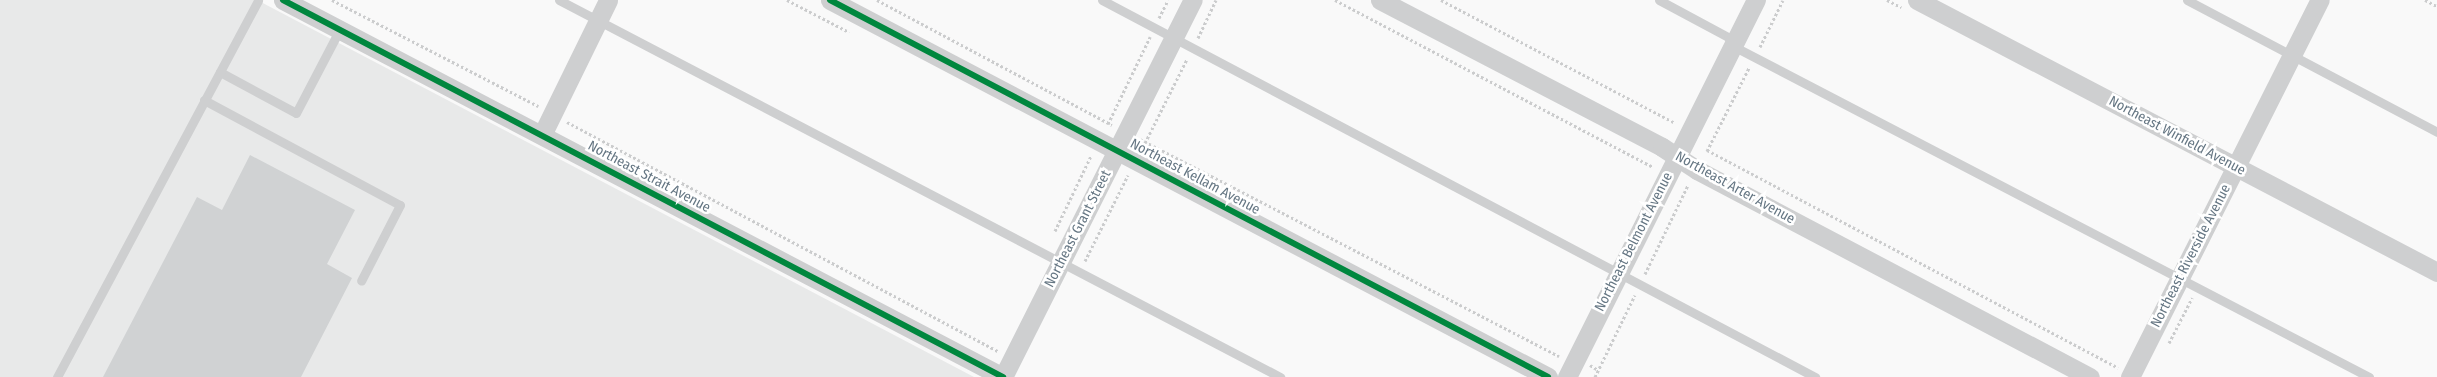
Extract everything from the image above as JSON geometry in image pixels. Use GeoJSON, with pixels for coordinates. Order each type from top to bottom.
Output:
{"type":"FeatureCollection","features":[{"type":"Feature","properties":{"kind":"street","name":"Northeast Strait Avenue"},"geometry":{"type":"LineString","coordinates":[[283,0],[1003,377]]}},
{"type":"Feature","properties":{"kind":"street"},"geometry":{"type":"LineString","coordinates":[[542,135],[608,0]]}},
{"type":"Feature","properties":{"kind":"street","name":"Northeast Kellam Avenue"},"geometry":{"type":"LineString","coordinates":[[830,0],[1548,377]]}},
{"type":"Feature","properties":{"kind":"street","name":"Northeast Grant Street"},"geometry":{"type":"LineString","coordinates":[[1003,377],[1193,0]]}},
{"type":"Feature","properties":{"kind":"street","name":"Northeast Arter Avenue"},"geometry":{"type":"LineString","coordinates":[[1380,0],[2090,377]]}},
{"type":"Feature","properties":{"kind":"street","name":"Northeast Belmont Avenue"},"geometry":{"type":"LineString","coordinates":[[1567,377],[1756,0]]}},
{"type":"Feature","properties":{"kind":"street","name":"Northeast Winfield Avenue"},"geometry":{"type":"LineString","coordinates":[[1917,0],[2437,272]]}},
{"type":"Feature","properties":{"kind":"street","name":"Northeast Riverside Avenue"},"geometry":{"type":"LineString","coordinates":[[2131,376],[2320,0]]}},
{"type":"Feature","properties":{"kind":"lane"},"geometry":{"type":"LineString","coordinates":[[57,377],[258,0]]}},
{"type":"Feature","properties":{"kind":"lane"},"geometry":{"type":"LineString","coordinates":[[559,0],[1280,377]]}},
{"type":"Feature","properties":{"kind":"lane"},"geometry":{"type":"LineString","coordinates":[[1102,0],[1815,377]]}},
{"type":"Feature","properties":{"kind":"lane"},"geometry":{"type":"LineString","coordinates":[[1659,0],[1728,37],[1733,46],[2369,377]]}},
{"type":"Feature","properties":{"kind":"lane"},"geometry":{"type":"LineString","coordinates":[[2187,0],[2437,132]]}},
{"type":"Feature","properties":{"kind":"lane"},"geometry":{"type":"LineString","coordinates":[[220,72],[296,113],[340,30]]}},
{"type":"Feature","properties":{"kind":"lane"},"geometry":{"type":"LineString","coordinates":[[204,100],[400,205],[361,281]]}},
{"type":"Feature","properties":{"kind":"path"},"geometry":{"type":"LineString","coordinates":[[332,0],[552,113],[1012,359]]}},
{"type":"Feature","properties":{"kind":"path"},"geometry":{"type":"LineString","coordinates":[[877,0],[1145,142],[1562,358],[1576,358],[1598,370]]}},
{"type":"Feature","properties":{"kind":"path"},"geometry":{"type":"LineString","coordinates":[[1044,254],[1168,0]]}},
{"type":"Feature","properties":{"kind":"path"},"geometry":{"type":"LineString","coordinates":[[1079,273],[1216,0]]}},
{"type":"Feature","properties":{"kind":"path"},"geometry":{"type":"LineString","coordinates":[[1441,0],[1711,142]]}},
{"type":"Feature","properties":{"kind":"path"},"geometry":{"type":"LineString","coordinates":[[1594,377],[1783,0]]}},
{"type":"Feature","properties":{"kind":"path"},"geometry":{"type":"LineString","coordinates":[[2425,0],[2437,6]]}},
{"type":"Feature","properties":{"kind":"path"},"geometry":{"type":"LineString","coordinates":[[1707,150],[2131,376]]}},
{"type":"Feature","properties":{"kind":"path"},"geometry":{"type":"LineString","coordinates":[[996,350],[1000,341]]}},
{"type":"Feature","properties":{"kind":"shaded area"},"geometry":{"type":"Polygon","coordinates":[[[0,0],[257,0],[974,377],[0,377],[0,0]]]}},
{"type":"Feature","properties":{"kind":"building"},"geometry":{"type":"Polygon","coordinates":[[[250,155],[355,210],[327,264],[352,278],[301,377],[103,377],[197,197],[222,210],[250,155]]]}},
{"type":"Feature","properties":{"kind":"cycle path"},"geometry":{"type":"LineString","coordinates":[[283,0],[1003,377]]}},
{"type":"Feature","properties":{"kind":"cycle path"},"geometry":{"type":"LineString","coordinates":[[830,0],[1548,377]]}}]}
